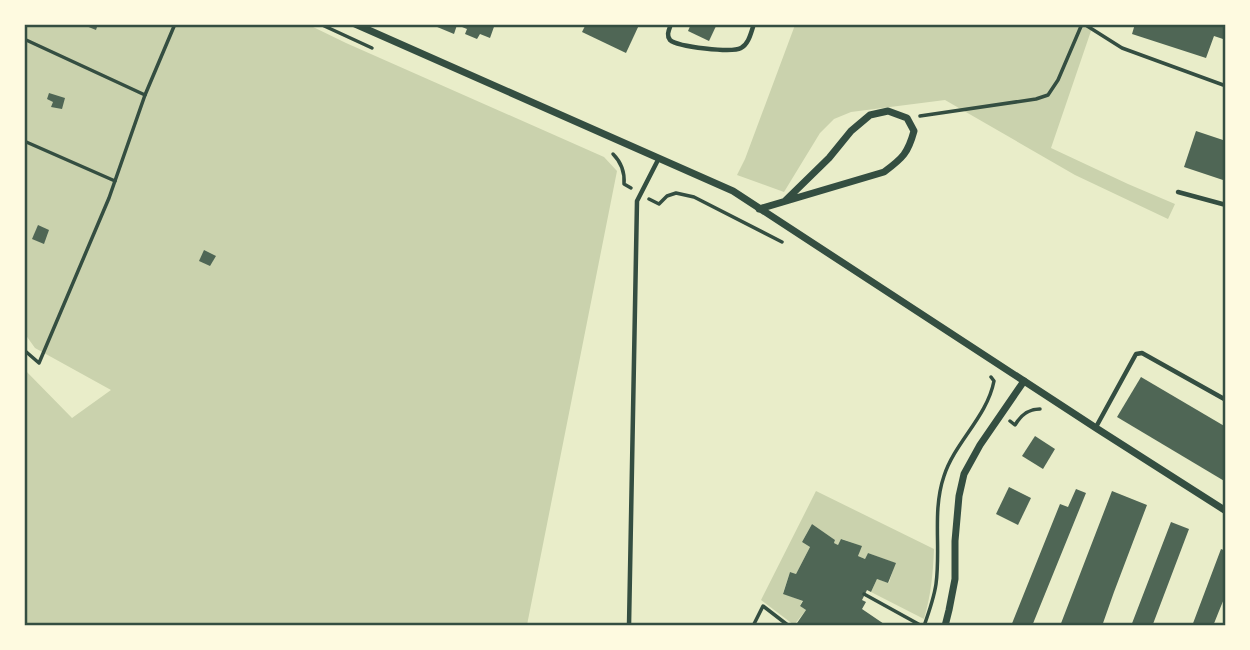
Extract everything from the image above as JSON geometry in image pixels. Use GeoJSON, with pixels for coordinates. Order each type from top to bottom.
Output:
{"type":"FeatureCollection","features":[{"type":"Feature","properties":{"kind":"street"},"geometry":{"type":"LineString","coordinates":[[355,24],[733,191],[1226,511]]}},
{"type":"Feature","properties":{"kind":"street"},"geometry":{"type":"LineString","coordinates":[[760,209],[884,172],[900,160],[909,147],[914,131],[907,118],[888,111],[870,115],[851,131],[829,158],[785,201]]}},
{"type":"Feature","properties":{"kind":"street"},"geometry":{"type":"LineString","coordinates":[[945,625],[955,579],[955,541],[964,474],[979,445],[1024,381]]}},
{"type":"Feature","properties":{"kind":"lane"},"geometry":{"type":"LineString","coordinates":[[671,24],[667,34],[672,41],[727,51],[741,48],[748,40],[754,24]]}},
{"type":"Feature","properties":{"kind":"lane"},"geometry":{"type":"LineString","coordinates":[[629,625],[637,201],[659,159]]}},
{"type":"Feature","properties":{"kind":"lane"},"geometry":{"type":"LineString","coordinates":[[1178,192],[1226,205]]}},
{"type":"Feature","properties":{"kind":"lane"},"geometry":{"type":"LineString","coordinates":[[1096,428],[1136,354],[1142,354],[1226,400]]}},
{"type":"Feature","properties":{"kind":"path"},"geometry":{"type":"LineString","coordinates":[[24,350],[39,363],[115,181],[145,95],[174,24]]}},
{"type":"Feature","properties":{"kind":"path"},"geometry":{"type":"LineString","coordinates":[[320,24],[373,49]]}},
{"type":"Feature","properties":{"kind":"path"},"geometry":{"type":"LineString","coordinates":[[907,118],[1048,95],[1058,80],[1083,24],[1122,48],[1226,86]]}},
{"type":"Feature","properties":{"kind":"path"},"geometry":{"type":"LineString","coordinates":[[24,39],[145,95]]}},
{"type":"Feature","properties":{"kind":"path"},"geometry":{"type":"LineString","coordinates":[[24,141],[115,181]]}},
{"type":"Feature","properties":{"kind":"path"},"geometry":{"type":"LineString","coordinates":[[614,155],[625,174],[624,184],[659,204],[667,195],[676,193],[694,197],[784,243]]}},
{"type":"Feature","properties":{"kind":"path"},"geometry":{"type":"LineString","coordinates":[[864,594],[923,625],[933,602],[936,583],[937,515],[943,477],[950,460],[991,395],[994,381],[988,372]]}},
{"type":"Feature","properties":{"kind":"path"},"geometry":{"type":"LineString","coordinates":[[985,405],[1015,425],[1030,410],[1045,410]]}},
{"type":"Feature","properties":{"kind":"path"},"geometry":{"type":"LineString","coordinates":[[753,625],[763,606],[789,625]]}},
{"type":"Feature","properties":{"kind":"green space"},"geometry":{"type":"Polygon","coordinates":[[[25,25],[309,25],[604,157],[617,171],[527,625],[25,625],[24,369],[72,418],[111,390],[35,348],[25,334],[25,25]]]}},
{"type":"Feature","properties":{"kind":"green space"},"geometry":{"type":"Polygon","coordinates":[[[795,25],[1093,25],[1051,148],[1175,204],[1168,219],[1075,175],[945,100],[851,112],[834,119],[820,133],[784,192],[737,175],[795,25]]]}},
{"type":"Feature","properties":{"kind":"green space"},"geometry":{"type":"Polygon","coordinates":[[[816,491],[934,549],[924,619],[871,592],[877,579],[889,583],[895,563],[868,553],[865,559],[858,556],[861,546],[842,539],[838,545],[812,524],[802,542],[810,547],[796,574],[790,572],[783,593],[802,601],[800,606],[806,610],[794,625],[761,600],[816,491]]]}},
{"type":"Feature","properties":{"kind":"building"},"geometry":{"type":"Polygon","coordinates":[[[81,24],[98,24],[96,30],[81,24]]]}},
{"type":"Feature","properties":{"kind":"building"},"geometry":{"type":"Polygon","coordinates":[[[430,24],[495,24],[490,38],[480,34],[477,39],[465,34],[467,29],[457,25],[454,34],[430,24]]]}},
{"type":"Feature","properties":{"kind":"building"},"geometry":{"type":"Polygon","coordinates":[[[586,24],[639,25],[626,53],[582,32],[586,24]]]}},
{"type":"Feature","properties":{"kind":"building"},"geometry":{"type":"Polygon","coordinates":[[[691,24],[717,24],[709,41],[688,31],[691,24]]]}},
{"type":"Feature","properties":{"kind":"building"},"geometry":{"type":"Polygon","coordinates":[[[1135,24],[1220,24],[1226,27],[1226,40],[1214,36],[1206,58],[1132,34],[1135,24]]]}},
{"type":"Feature","properties":{"kind":"building"},"geometry":{"type":"Polygon","coordinates":[[[49,93],[65,98],[62,109],[51,107],[53,102],[47,99],[49,93]]]}},
{"type":"Feature","properties":{"kind":"building"},"geometry":{"type":"Polygon","coordinates":[[[1196,131],[1226,141],[1226,181],[1184,167],[1196,131]]]}},
{"type":"Feature","properties":{"kind":"building"},"geometry":{"type":"Polygon","coordinates":[[[38,225],[49,230],[44,244],[32,239],[38,225]]]}},
{"type":"Feature","properties":{"kind":"building"},"geometry":{"type":"Polygon","coordinates":[[[204,250],[216,256],[210,266],[199,261],[204,250]]]}},
{"type":"Feature","properties":{"kind":"building"},"geometry":{"type":"Polygon","coordinates":[[[1141,377],[1226,427],[1226,482],[1117,417],[1141,377]]]}},
{"type":"Feature","properties":{"kind":"building"},"geometry":{"type":"Polygon","coordinates":[[[1035,436],[1055,449],[1043,469],[1022,456],[1035,436]]]}},
{"type":"Feature","properties":{"kind":"building"},"geometry":{"type":"Polygon","coordinates":[[[1009,487],[1031,498],[1018,525],[996,514],[1009,487]]]}},
{"type":"Feature","properties":{"kind":"building"},"geometry":{"type":"Polygon","coordinates":[[[1076,489],[1086,493],[1032,626],[1011,626],[1060,504],[1068,507],[1076,489]]]}},
{"type":"Feature","properties":{"kind":"building"},"geometry":{"type":"Polygon","coordinates":[[[1112,491],[1147,505],[1102,626],[1060,626],[1112,491]]]}},
{"type":"Feature","properties":{"kind":"building"},"geometry":{"type":"Polygon","coordinates":[[[1171,522],[1189,529],[1153,626],[1131,626],[1171,522]]]}},
{"type":"Feature","properties":{"kind":"building"},"geometry":{"type":"Polygon","coordinates":[[[812,524],[838,545],[841,539],[862,546],[858,556],[865,559],[868,553],[896,563],[888,583],[877,579],[871,592],[867,590],[862,600],[866,602],[862,609],[887,626],[795,626],[806,610],[800,606],[803,601],[783,594],[790,572],[796,574],[810,547],[802,542],[812,524]]]}},
{"type":"Feature","properties":{"kind":"building"},"geometry":{"type":"Polygon","coordinates":[[[1221,549],[1226,551],[1226,594],[1213,626],[1192,626],[1221,549]]]}}]}
